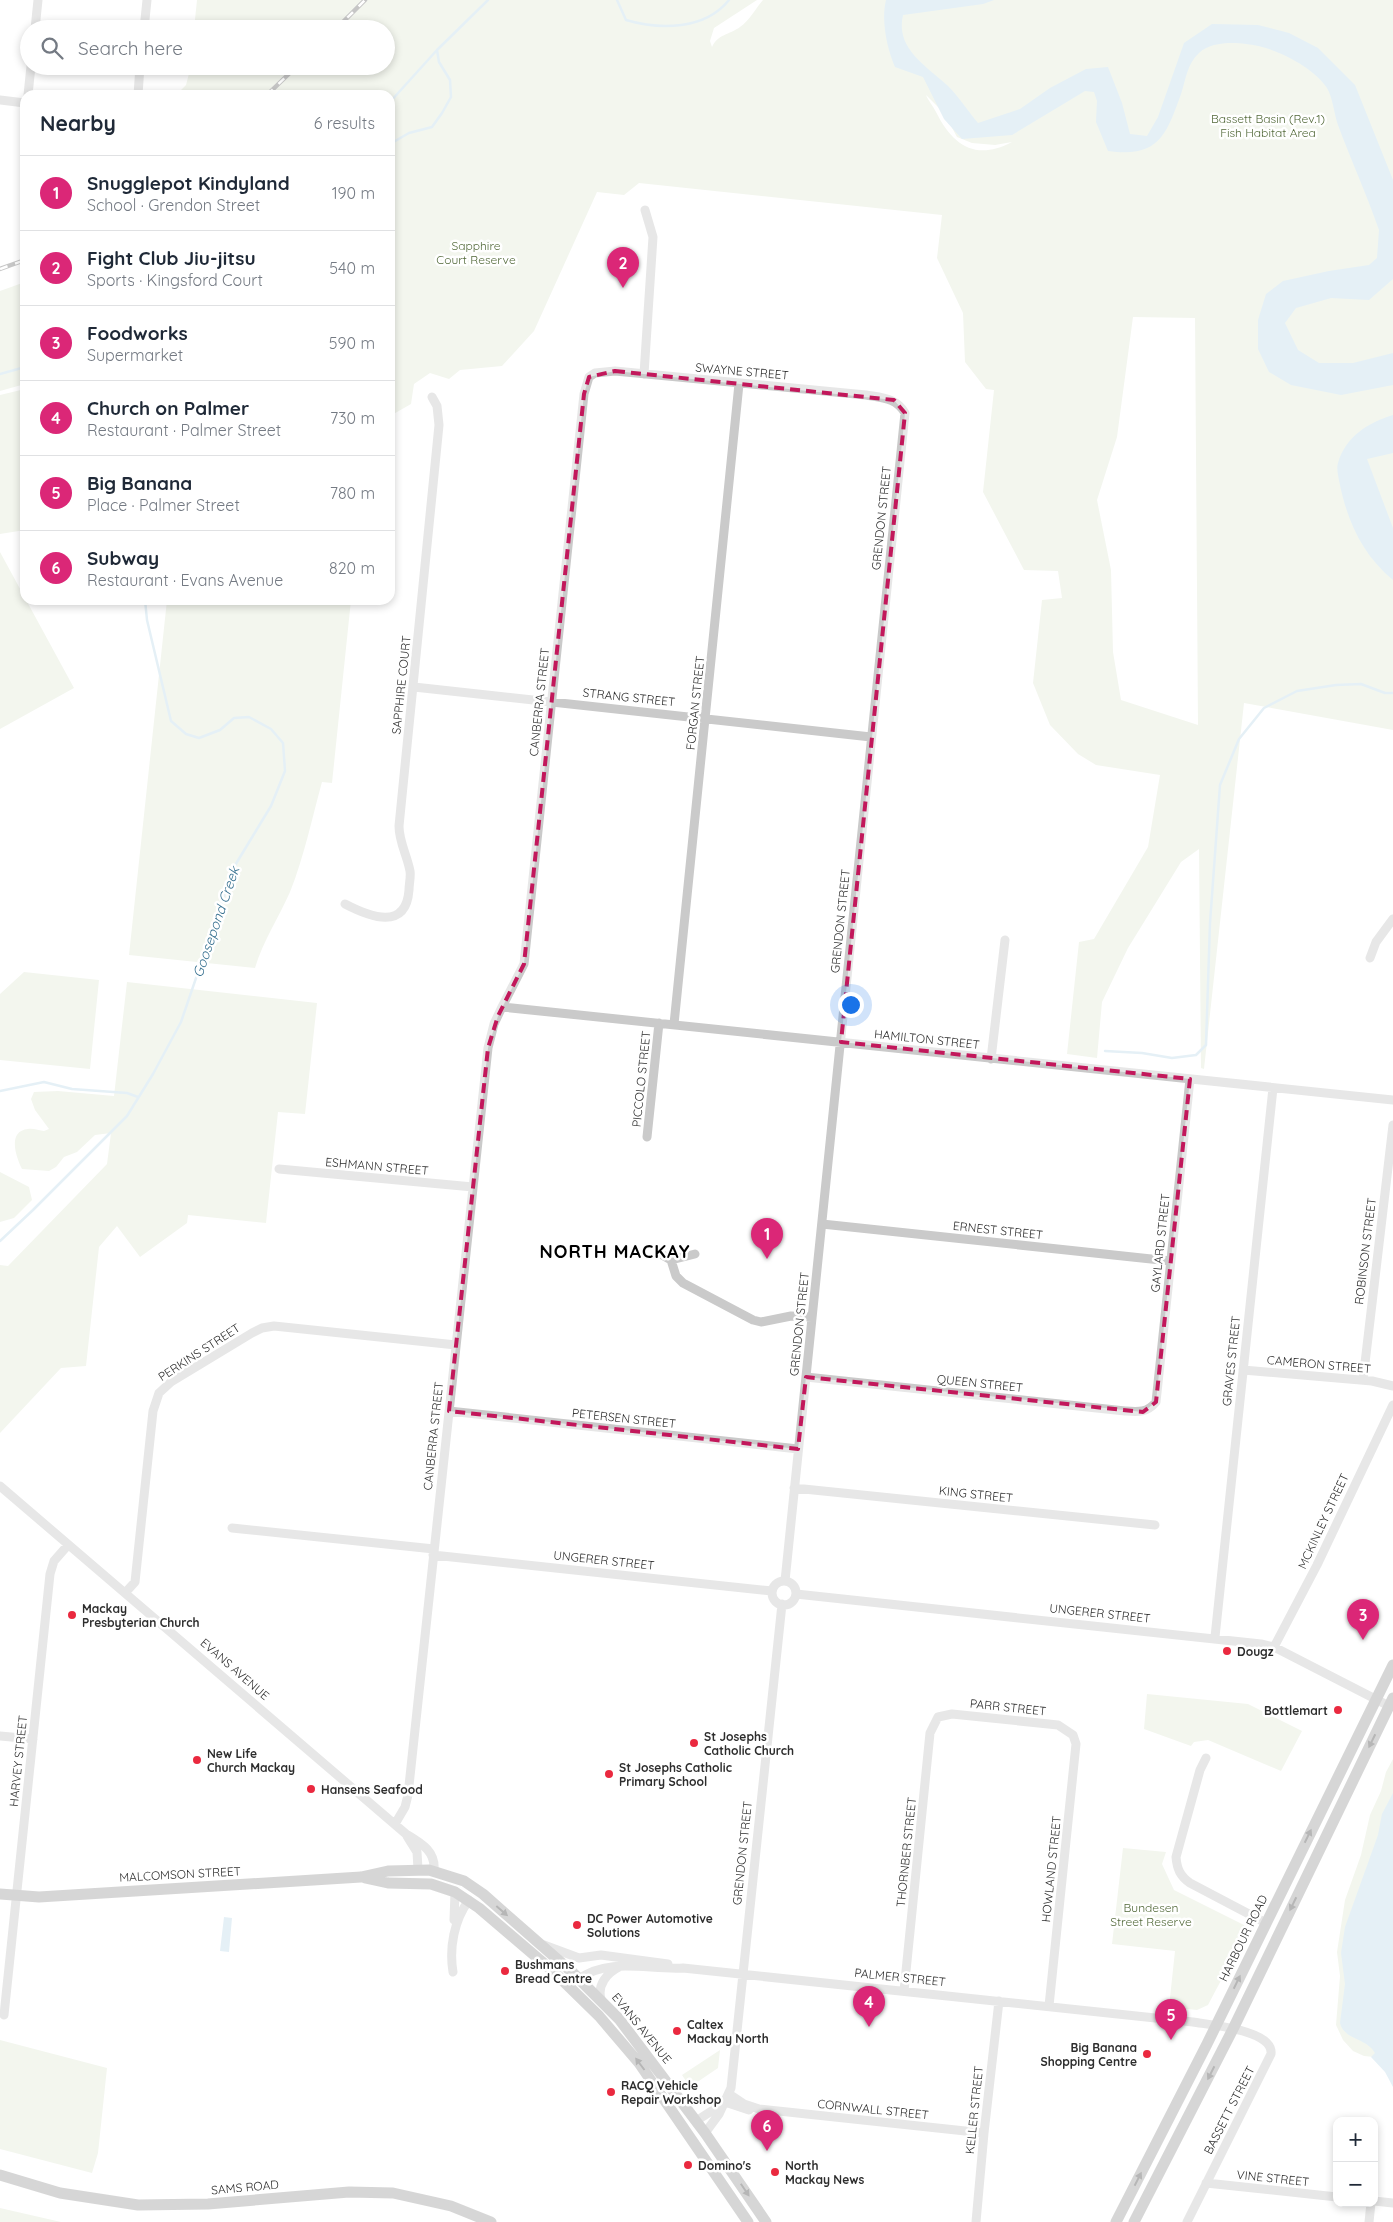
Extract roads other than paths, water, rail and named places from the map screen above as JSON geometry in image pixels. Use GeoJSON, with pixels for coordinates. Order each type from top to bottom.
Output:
{"type":"FeatureCollection","features":[{"type":"Feature","properties":{"kind":"main road","name":"HARBOUR ROAD"},"geometry":{"type":"LineString","coordinates":[[1116,2222],[1393,1665]]}},
{"type":"Feature","properties":{"kind":"main road"},"geometry":{"type":"LineString","coordinates":[[1134,2222],[1233,2030],[1391,1702]]}},
{"type":"Feature","properties":{"kind":"main road","name":"MALCOMSON STREET"},"geometry":{"type":"LineString","coordinates":[[0,1894],[39,1897],[361,1878],[388,1871],[426,1872]]}},
{"type":"Feature","properties":{"kind":"main road"},"geometry":{"type":"LineString","coordinates":[[416,1883],[426,1872]]}},
{"type":"Feature","properties":{"kind":"main road","name":"EVANS AVENUE"},"geometry":{"type":"LineString","coordinates":[[426,1872],[464,1882],[483,1894],[601,1999],[636,2040],[705,2133],[766,2222]]}},
{"type":"Feature","properties":{"kind":"main road","name":"EVANS AVENUE"},"geometry":{"type":"LineString","coordinates":[[426,1872],[442,1887]]}},
{"type":"Feature","properties":{"kind":"main road","name":"MALCOMSON STREET"},"geometry":{"type":"LineString","coordinates":[[361,1878],[388,1883],[416,1883]]}},
{"type":"Feature","properties":{"kind":"main road"},"geometry":{"type":"LineString","coordinates":[[464,1882],[469,1900]]}},
{"type":"Feature","properties":{"kind":"main road","name":"EVANS AVENUE"},"geometry":{"type":"LineString","coordinates":[[416,1883],[442,1887],[469,1900],[569,1986],[625,2045],[688,2133],[748,2222]]}},
{"type":"Feature","properties":{"kind":"main road"},"geometry":{"type":"LineString","coordinates":[[569,1986],[576,1976]]}},
{"type":"Feature","properties":{"kind":"main road"},"geometry":{"type":"LineString","coordinates":[[688,2133],[696,2122]]}},
{"type":"Feature","properties":{"kind":"main road","name":"SAMS ROAD"},"geometry":{"type":"LineString","coordinates":[[0,2174],[60,2193],[138,2205],[208,2204],[349,2192],[393,2193],[451,2206],[491,2222]]}},
{"type":"Feature","properties":{"kind":"street"},"geometry":{"type":"LineString","coordinates":[[36,20],[38,0]]}},
{"type":"Feature","properties":{"kind":"street"},"geometry":{"type":"LineString","coordinates":[[145,20],[147,0]]}},
{"type":"Feature","properties":{"kind":"street"},"geometry":{"type":"LineString","coordinates":[[29,90],[30,75]]}},
{"type":"Feature","properties":{"kind":"street"},"geometry":{"type":"LineString","coordinates":[[138,90],[139,75]]}},
{"type":"Feature","properties":{"kind":"street"},"geometry":{"type":"LineString","coordinates":[[0,100],[20,102]]}},
{"type":"Feature","properties":{"kind":"street"},"geometry":{"type":"LineString","coordinates":[[644,374],[653,237],[645,210]]}},
{"type":"Feature","properties":{"kind":"street","name":"SWAYNE STREET"},"geometry":{"type":"LineString","coordinates":[[584,394],[589,377],[595,373],[615,371],[882,398],[894,400],[900,404],[905,413]]}},
{"type":"Feature","properties":{"kind":"street","name":"FORGAN STREET"},"geometry":{"type":"LineString","coordinates":[[674,1024],[739,384]]}},
{"type":"Feature","properties":{"kind":"street","name":"CANBERRA STREET"},"geometry":{"type":"LineString","coordinates":[[395,1824],[407,1799],[488,1048],[494,1024],[524,964],[584,394]]}},
{"type":"Feature","properties":{"kind":"street","name":"SAPPHIRE COURT"},"geometry":{"type":"LineString","coordinates":[[345,904],[365,914],[391,917],[398,915],[407,906],[410,872],[399,835],[399,826],[439,426],[437,406],[432,397]]}},
{"type":"Feature","properties":{"kind":"street","name":"GRENDON STREET"},"geometry":{"type":"LineString","coordinates":[[784,1581],[905,413]]}},
{"type":"Feature","properties":{"kind":"street","name":"STRANG STREET"},"geometry":{"type":"LineString","coordinates":[[414,687],[871,736]]}},
{"type":"Feature","properties":{"kind":"street"},"geometry":{"type":"LineString","coordinates":[[1370,958],[1376,942],[1393,919]]}},
{"type":"Feature","properties":{"kind":"street"},"geometry":{"type":"LineString","coordinates":[[991,1059],[1005,940]]}},
{"type":"Feature","properties":{"kind":"street","name":"HAMILTON STREET"},"geometry":{"type":"LineString","coordinates":[[502,1007],[1393,1100]]}},
{"type":"Feature","properties":{"kind":"street","name":"PICCOLO STREET"},"geometry":{"type":"LineString","coordinates":[[647,1137],[659,1023]]}},
{"type":"Feature","properties":{"kind":"street","name":"GAYLARD STREET"},"geometry":{"type":"LineString","coordinates":[[1150,1408],[1156,1402],[1190,1079]]}},
{"type":"Feature","properties":{"kind":"street","name":"GRAVES STREET"},"geometry":{"type":"LineString","coordinates":[[1215,1637],[1273,1088]]}},
{"type":"Feature","properties":{"kind":"street","name":"ROBINSON STREET"},"geometry":{"type":"LineString","coordinates":[[1363,1380],[1393,1125]]}},
{"type":"Feature","properties":{"kind":"street","name":"ESHMANN STREET"},"geometry":{"type":"LineString","coordinates":[[279,1169],[473,1187]]}},
{"type":"Feature","properties":{"kind":"street","name":"ERNEST STREET"},"geometry":{"type":"LineString","coordinates":[[822,1224],[1170,1261]]}},
{"type":"Feature","properties":{"kind":"street"},"geometry":{"type":"LineString","coordinates":[[659,1253],[671,1260],[676,1276],[683,1283],[753,1320],[762,1322],[791,1316],[812,1317]]}},
{"type":"Feature","properties":{"kind":"street"},"geometry":{"type":"LineString","coordinates":[[671,1260],[695,1254]]}},
{"type":"Feature","properties":{"kind":"street","name":"PERKINS STREET"},"geometry":{"type":"LineString","coordinates":[[125,1593],[135,1582],[153,1411],[159,1393],[171,1382],[252,1333],[262,1328],[274,1326],[456,1345]]}},
{"type":"Feature","properties":{"kind":"street","name":"CAMERON STREET"},"geometry":{"type":"LineString","coordinates":[[1243,1370],[1363,1380],[1393,1386]]}},
{"type":"Feature","properties":{"kind":"street","name":"QUEEN STREET"},"geometry":{"type":"LineString","coordinates":[[806,1377],[1124,1411],[1143,1412],[1150,1408]]}},
{"type":"Feature","properties":{"kind":"street","name":"MCKINLEY STREET"},"geometry":{"type":"LineString","coordinates":[[1274,1647],[1317,1565],[1393,1405]]}},
{"type":"Feature","properties":{"kind":"street","name":"PETERSEN STREET"},"geometry":{"type":"LineString","coordinates":[[448,1412],[798,1449]]}},
{"type":"Feature","properties":{"kind":"street","name":"EVANS AVENUE"},"geometry":{"type":"LineString","coordinates":[[0,1486],[406,1834],[421,1843],[434,1858],[426,1872]]}},
{"type":"Feature","properties":{"kind":"street","name":"KING STREET"},"geometry":{"type":"LineString","coordinates":[[794,1488],[1155,1526]]}},
{"type":"Feature","properties":{"kind":"street","name":"UNGERER STREET"},"geometry":{"type":"LineString","coordinates":[[232,1528],[772,1591]]}},
{"type":"Feature","properties":{"kind":"street","name":"HARVEY STREET"},"geometry":{"type":"LineString","coordinates":[[4,2015],[50,1574],[54,1561],[68,1544]]}},
{"type":"Feature","properties":{"kind":"street"},"geometry":{"type":"LineString","coordinates":[[784,1581],[792,1584],[796,1594],[792,1601],[782,1604],[775,1601],[772,1591],[775,1584],[784,1581]]}},
{"type":"Feature","properties":{"kind":"street","name":"UNGERER STREET"},"geometry":{"type":"LineString","coordinates":[[796,1594],[1215,1637],[1274,1647],[1376,1698],[1391,1702]]}},
{"type":"Feature","properties":{"kind":"street","name":"GRENDON STREET"},"geometry":{"type":"LineString","coordinates":[[705,2133],[726,2100],[742,1974],[782,1604]]}},
{"type":"Feature","properties":{"kind":"street","name":"PARR STREET"},"geometry":{"type":"LineString","coordinates":[[938,1717],[952,1714],[1058,1725],[1073,1734]]}},
{"type":"Feature","properties":{"kind":"street","name":"THORNBER STREET"},"geometry":{"type":"LineString","coordinates":[[904,1991],[930,1733],[938,1717]]}},
{"type":"Feature","properties":{"kind":"street","name":"HOWLAND STREET"},"geometry":{"type":"LineString","coordinates":[[1049,2006],[1075,1756],[1076,1744],[1073,1734]]}},
{"type":"Feature","properties":{"kind":"street"},"geometry":{"type":"LineString","coordinates":[[0,1736],[33,1739]]}},
{"type":"Feature","properties":{"kind":"street"},"geometry":{"type":"LineString","coordinates":[[1206,1758],[1200,1770],[1176,1857],[1177,1866],[1182,1878],[1266,1922]]}},
{"type":"Feature","properties":{"kind":"street","name":"EVANS AVENUE"},"geometry":{"type":"LineString","coordinates":[[406,1834],[426,1872]]}},
{"type":"Feature","properties":{"kind":"street"},"geometry":{"type":"LineString","coordinates":[[455,1892],[455,1930]]}},
{"type":"Feature","properties":{"kind":"street"},"geometry":{"type":"LineString","coordinates":[[453,1972],[451,1959],[455,1930],[459,1914],[469,1900]]}},
{"type":"Feature","properties":{"kind":"street"},"geometry":{"type":"LineString","coordinates":[[538,1943],[575,1957],[601,1955],[683,1968]]}},
{"type":"Feature","properties":{"kind":"street"},"geometry":{"type":"LineString","coordinates":[[576,1976],[583,1961],[588,1957]]}},
{"type":"Feature","properties":{"kind":"street"},"geometry":{"type":"LineString","coordinates":[[601,1999],[600,1989],[607,1976],[613,1970],[624,1966]]}},
{"type":"Feature","properties":{"kind":"street","name":"PALMER STREET"},"geometry":{"type":"LineString","coordinates":[[576,1976],[601,1968],[624,1966],[683,1968],[1049,2006],[1215,2026],[1233,2030]]}},
{"type":"Feature","properties":{"kind":"street","name":"KELLER STREET"},"geometry":{"type":"LineString","coordinates":[[976,2222],[999,2001]]}},
{"type":"Feature","properties":{"kind":"street","name":"BASSETT STREET"},"geometry":{"type":"LineString","coordinates":[[1187,2222],[1271,2054],[1271,2049],[1266,2041],[1248,2032],[1233,2030]]}},
{"type":"Feature","properties":{"kind":"street"},"geometry":{"type":"LineString","coordinates":[[696,2122],[726,2100]]}},
{"type":"Feature","properties":{"kind":"street","name":"CORNWALL STREET"},"geometry":{"type":"LineString","coordinates":[[726,2100],[759,2109],[984,2133]]}},
{"type":"Feature","properties":{"kind":"street","name":"VINE STREET"},"geometry":{"type":"LineString","coordinates":[[1206,2183],[1333,2197]]}},
{"type":"Feature","properties":{"kind":"street"},"geometry":{"type":"LineString","coordinates":[[1378,2202],[1393,2203]]}},
{"type":"Feature","properties":{"kind":"street"},"geometry":{"type":"LineString","coordinates":[[1369,2222],[1372,2207]]}},
{"type":"Feature","properties":{"kind":"water"},"geometry":{"type":"Polygon","coordinates":[[[886,0],[994,0],[983,4],[903,15],[902,27],[908,47],[922,64],[952,90],[978,123],[1020,109],[1050,88],[1086,69],[1108,67],[1122,103],[1130,134],[1147,136],[1158,117],[1184,43],[1212,24],[1258,25],[1289,33],[1318,48],[1355,85],[1393,180],[1393,279],[1369,300],[1331,298],[1296,308],[1285,323],[1298,350],[1319,363],[1353,363],[1393,353],[1393,385],[1341,395],[1291,385],[1269,372],[1258,349],[1258,320],[1266,294],[1283,281],[1369,265],[1377,258],[1379,230],[1338,125],[1329,92],[1321,80],[1312,72],[1291,58],[1256,46],[1228,43],[1204,49],[1195,57],[1187,72],[1181,94],[1164,132],[1158,141],[1138,151],[1108,151],[1096,122],[1097,101],[1094,92],[1085,91],[1012,135],[962,139],[944,119],[923,77],[895,67],[886,34],[884,17],[886,0]]]}},
{"type":"Feature","properties":{"kind":"water"},"geometry":{"type":"Polygon","coordinates":[[[1393,415],[1393,453],[1367,459],[1393,528],[1393,580],[1373,560],[1352,525],[1343,499],[1337,468],[1346,445],[1352,438],[1375,422],[1393,415]]]}},
{"type":"Feature","properties":{"kind":"water"},"geometry":{"type":"Polygon","coordinates":[[[1393,1793],[1393,2087],[1385,2072],[1371,2057],[1375,2053],[1371,2048],[1346,2033],[1340,2023],[1345,1984],[1341,1953],[1345,1927],[1378,1835],[1382,1814],[1393,1793]]]}},
{"type":"Feature","properties":{"kind":"water"},"geometry":{"type":"Polygon","coordinates":[[[224,1917],[232,1918],[229,1952],[220,1951],[224,1917]]]}},
{"type":"Feature","properties":{"kind":"waterway","name":"Goosepond Creek"},"geometry":{"type":"LineString","coordinates":[[395,141],[409,133],[432,127],[442,113],[451,97],[450,80],[439,62],[437,50],[488,0]]}},
{"type":"Feature","properties":{"kind":"waterway","name":"Goosepond Creek"},"geometry":{"type":"LineString","coordinates":[[617,0],[626,20],[667,26],[695,22],[708,17],[729,0]]}},
{"type":"Feature","properties":{"kind":"waterway"},"geometry":{"type":"LineString","coordinates":[[395,96],[437,50]]}},
{"type":"Feature","properties":{"kind":"waterway"},"geometry":{"type":"LineString","coordinates":[[0,374],[20,368]]}},
{"type":"Feature","properties":{"kind":"waterway","name":"Goosepond Creek"},"geometry":{"type":"LineString","coordinates":[[0,1241],[127,1116],[153,1074],[181,1022],[234,867],[271,806],[285,771],[283,743],[271,729],[249,717],[234,718],[220,730],[199,738],[186,734],[171,721],[147,620],[146,605]]}},
{"type":"Feature","properties":{"kind":"waterway"},"geometry":{"type":"LineString","coordinates":[[1105,1051],[1142,1053],[1172,1058],[1196,1055],[1206,1045],[1210,923],[1220,785],[1239,739],[1264,708],[1297,691],[1336,685],[1361,684],[1385,693],[1393,693]]}},
{"type":"Feature","properties":{"kind":"waterway"},"geometry":{"type":"LineString","coordinates":[[0,1091],[44,1082],[72,1089],[127,1093],[138,1097]]}},
{"type":"Feature","properties":{"kind":"railway"},"geometry":{"type":"LineString","coordinates":[[345,20],[365,0]]}},
{"type":"Feature","properties":{"kind":"railway"},"geometry":{"type":"LineString","coordinates":[[272,90],[288,75]]}},
{"type":"Feature","properties":{"kind":"railway"},"geometry":{"type":"LineString","coordinates":[[0,269],[20,262]]}},
{"type":"Feature","properties":{"kind":"place","name":"Fight Club Jiu-jitsu"},"geometry":{"type":"Point","coordinates":[623,288]}},
{"type":"Feature","properties":{"kind":"place","name":"Snugglepot Kindyland"},"geometry":{"type":"Point","coordinates":[767,1259]}},
{"type":"Feature","properties":{"kind":"place","name":"Mackay Presbyterian Church"},"geometry":{"type":"Point","coordinates":[72,1615]}},
{"type":"Feature","properties":{"kind":"place","name":"Foodworks"},"geometry":{"type":"Point","coordinates":[1363,1640]}},
{"type":"Feature","properties":{"kind":"place","name":"Dougz"},"geometry":{"type":"Point","coordinates":[1227,1651]}},
{"type":"Feature","properties":{"kind":"place","name":"Bottlemart"},"geometry":{"type":"Point","coordinates":[1338,1710]}},
{"type":"Feature","properties":{"kind":"place","name":"St Josephs Catholic Church"},"geometry":{"type":"Point","coordinates":[694,1743]}},
{"type":"Feature","properties":{"kind":"place","name":"New Life Church Mackay"},"geometry":{"type":"Point","coordinates":[197,1760]}},
{"type":"Feature","properties":{"kind":"place","name":"St Josephs Catholic Primary School"},"geometry":{"type":"Point","coordinates":[609,1774]}},
{"type":"Feature","properties":{"kind":"place","name":"Hansens Seafood"},"geometry":{"type":"Point","coordinates":[311,1789]}},
{"type":"Feature","properties":{"kind":"place","name":"DC Power Automotive Solutions"},"geometry":{"type":"Point","coordinates":[577,1925]}},
{"type":"Feature","properties":{"kind":"place","name":"Bushmans Bread Centre"},"geometry":{"type":"Point","coordinates":[505,1971]}},
{"type":"Feature","properties":{"kind":"place","name":"Church on Palmer"},"geometry":{"type":"Point","coordinates":[869,2027]}},
{"type":"Feature","properties":{"kind":"place","name":"Caltex Mackay North"},"geometry":{"type":"Point","coordinates":[677,2031]}},
{"type":"Feature","properties":{"kind":"place","name":"Big Banana"},"geometry":{"type":"Point","coordinates":[1171,2040]}},
{"type":"Feature","properties":{"kind":"place","name":"Big Banana Shopping Centre"},"geometry":{"type":"Point","coordinates":[1147,2054]}},
{"type":"Feature","properties":{"kind":"place","name":"RACQ Vehicle Repair Workshop"},"geometry":{"type":"Point","coordinates":[611,2092]}},
{"type":"Feature","properties":{"kind":"place","name":"Subway"},"geometry":{"type":"Point","coordinates":[767,2151]}},
{"type":"Feature","properties":{"kind":"place","name":"Domino's"},"geometry":{"type":"Point","coordinates":[688,2165]}},
{"type":"Feature","properties":{"kind":"place","name":"North Mackay News"},"geometry":{"type":"Point","coordinates":[775,2172]}},
{"type":"Feature","properties":{"kind":"district","name":"NORTH MACKAY"},"geometry":{"type":"Point","coordinates":[615,1251]}},
{"type":"Feature","properties":{"kind":"park label","name":"Bassett Basin (Rev.1) Fish Habitat Area"},"geometry":{"type":"Point","coordinates":[1268,125]}},
{"type":"Feature","properties":{"kind":"park label","name":"Sapphire Court Reserve"},"geometry":{"type":"Point","coordinates":[476,252]}},
{"type":"Feature","properties":{"kind":"park label","name":"Bundesen Street Reserve"},"geometry":{"type":"Point","coordinates":[1151,1914]}}]}
